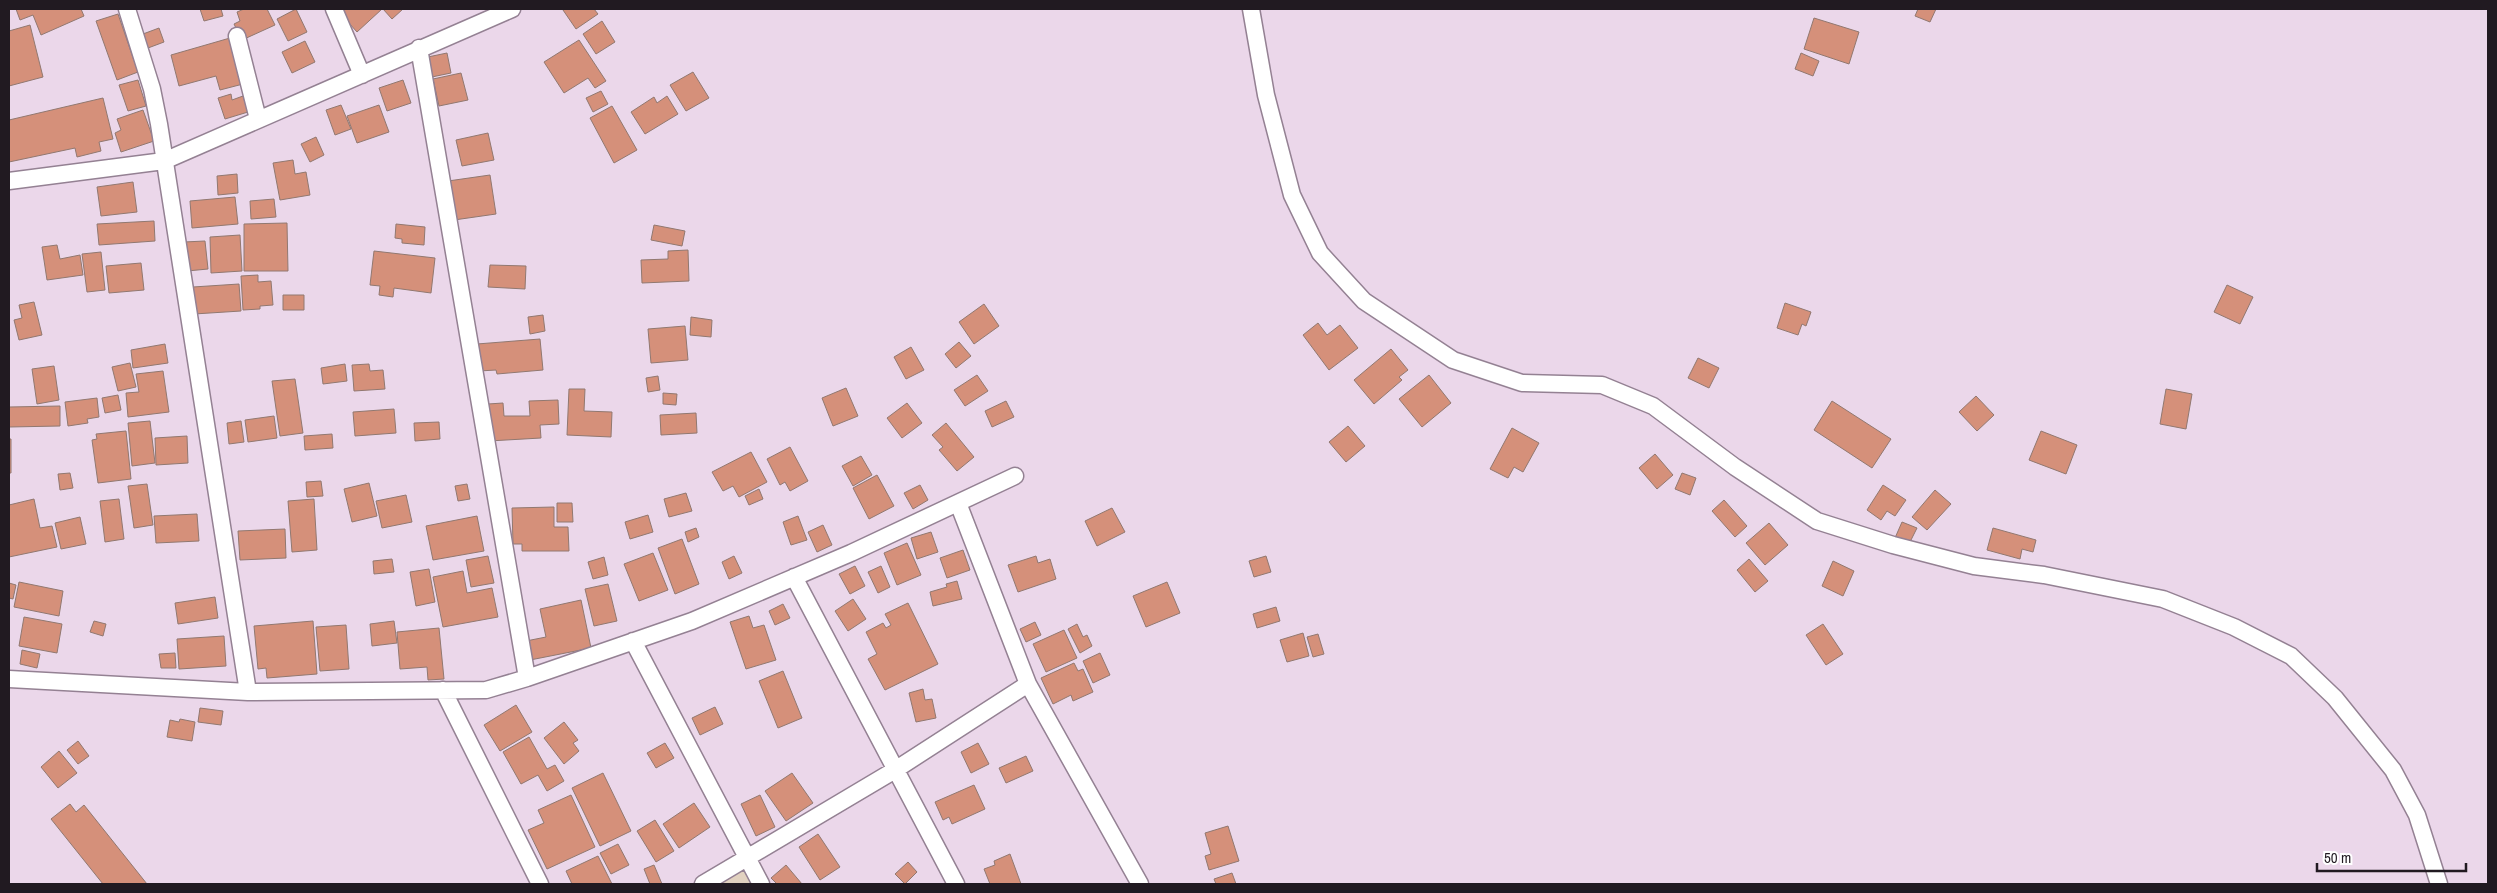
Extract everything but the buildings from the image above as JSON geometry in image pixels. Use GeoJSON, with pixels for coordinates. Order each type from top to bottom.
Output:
{"type":"FeatureCollection","features":[{"type":"Feature","properties":{"kind":"street"},"geometry":{"type":"LineString","coordinates":[[127,9],[152,89],[159,124],[248,692]]}},
{"type":"Feature","properties":{"kind":"street"},"geometry":{"type":"LineString","coordinates":[[334,9],[362,75]]}},
{"type":"Feature","properties":{"kind":"street"},"geometry":{"type":"LineString","coordinates":[[9,181],[164,161],[512,9]]}},
{"type":"Feature","properties":{"kind":"street"},"geometry":{"type":"LineString","coordinates":[[1251,9],[1266,95],[1292,195],[1320,253],[1364,301],[1453,360],[1522,383],[1602,385],[1653,406],[1735,467],[1817,521],[1892,545],[1974,566],[2044,576],[2163,599],[2234,626],[2291,656],[2335,698],[2393,770],[2417,815],[2438,884]]}},
{"type":"Feature","properties":{"kind":"street"},"geometry":{"type":"LineString","coordinates":[[237,36],[258,119]]}},
{"type":"Feature","properties":{"kind":"street"},"geometry":{"type":"LineString","coordinates":[[419,48],[528,678]]}},
{"type":"Feature","properties":{"kind":"street"},"geometry":{"type":"LineString","coordinates":[[9,679],[248,692],[486,690],[528,678],[692,620],[794,577],[1015,476]]}},
{"type":"Feature","properties":{"kind":"street"},"geometry":{"type":"LineString","coordinates":[[958,503],[1028,684],[1140,884]]}},
{"type":"Feature","properties":{"kind":"street"},"geometry":{"type":"LineString","coordinates":[[794,577],[956,884]]}},
{"type":"Feature","properties":{"kind":"street"},"geometry":{"type":"LineString","coordinates":[[633,641],[761,884]]}},
{"type":"Feature","properties":{"kind":"street"},"geometry":{"type":"LineString","coordinates":[[703,884],[895,770],[1028,684]]}},
{"type":"Feature","properties":{"kind":"street"},"geometry":{"type":"LineString","coordinates":[[443,690],[540,884]]}},
{"type":"Feature","properties":{"kind":"shaded area"},"geometry":{"type":"Polygon","coordinates":[[[746,867],[755,884],[716,884],[746,867]]]}}]}
